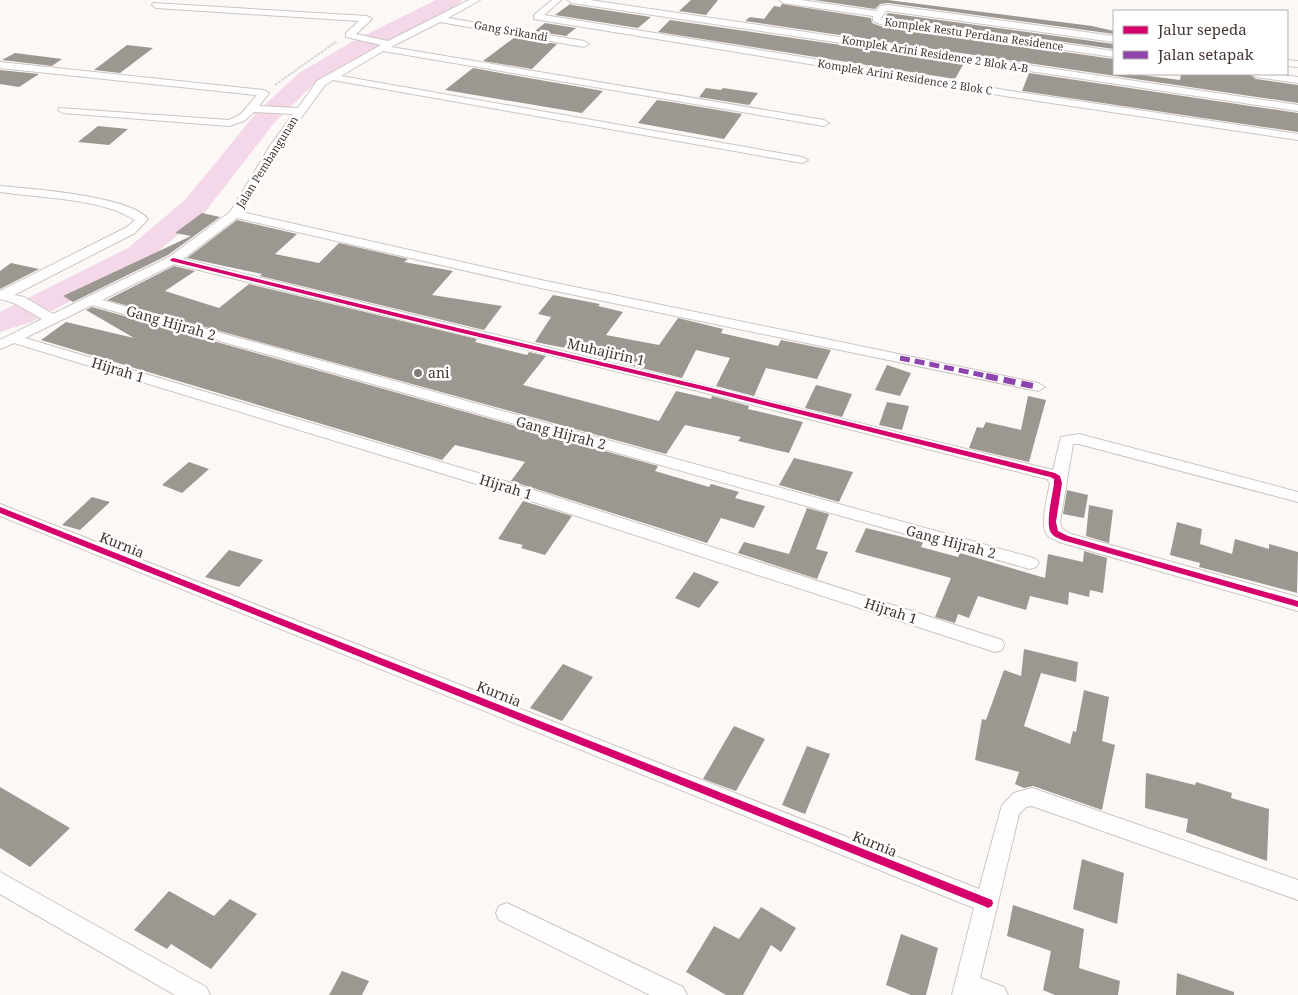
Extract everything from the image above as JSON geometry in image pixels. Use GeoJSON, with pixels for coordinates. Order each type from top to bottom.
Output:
{"type":"FeatureCollection","features":[{"type":"Feature","properties":{"kind":"street","name":"Jalan Pembangunan"},"geometry":{"type":"LineString","coordinates":[[7,342],[173,260],[235,214],[294,111],[314,90],[330,77],[476,0]]}},
{"type":"Feature","properties":{"kind":"street","name":"Komplek Arini Residence 2 Blok C"},"geometry":{"type":"LineString","coordinates":[[557,0],[537,17],[1016,81],[1298,137]]}},
{"type":"Feature","properties":{"kind":"street","name":"Komplek Arini Residence 2 Blok A-B"},"geometry":{"type":"LineString","coordinates":[[572,0],[1016,81],[1298,108]]}},
{"type":"Feature","properties":{"kind":"street","name":"Komplek Restu Perdana Residence"},"geometry":{"type":"LineString","coordinates":[[782,0],[878,14],[876,19],[880,21],[1113,54]]}},
{"type":"Feature","properties":{"kind":"street"},"geometry":{"type":"LineString","coordinates":[[156,5],[368,19],[349,35]]}},
{"type":"Feature","properties":{"kind":"street"},"geometry":{"type":"LineString","coordinates":[[878,14],[883,8],[888,8],[1113,39]]}},
{"type":"Feature","properties":{"kind":"street","name":"Gang Srikandi"},"geometry":{"type":"LineString","coordinates":[[438,19],[584,44]]}},
{"type":"Feature","properties":{"kind":"street"},"geometry":{"type":"LineString","coordinates":[[349,35],[386,46],[824,123]]}},
{"type":"Feature","properties":{"kind":"street"},"geometry":{"type":"LineString","coordinates":[[0,65],[264,93],[258,109]]}},
{"type":"Feature","properties":{"kind":"street"},"geometry":{"type":"LineString","coordinates":[[1263,75],[1298,80]]}},
{"type":"Feature","properties":{"kind":"street"},"geometry":{"type":"LineString","coordinates":[[330,77],[802,160]]}},
{"type":"Feature","properties":{"kind":"street"},"geometry":{"type":"LineString","coordinates":[[63,110],[140,118],[229,123],[236,122],[258,109],[294,111]]}},
{"type":"Feature","properties":{"kind":"street"},"geometry":{"type":"LineString","coordinates":[[0,189],[92,202],[136,214],[142,219],[140,224],[131,230],[1,295]]}},
{"type":"Feature","properties":{"kind":"street"},"geometry":{"type":"LineString","coordinates":[[235,214],[541,284],[1038,387]]}},
{"type":"Feature","properties":{"kind":"street","name":"Muhajirin 1"},"geometry":{"type":"LineString","coordinates":[[173,260],[703,388],[1052,475],[1057,478],[1058,483]]}},
{"type":"Feature","properties":{"kind":"street"},"geometry":{"type":"LineString","coordinates":[[1,295],[19,300],[54,320]]}},
{"type":"Feature","properties":{"kind":"street","name":"Gang Hijrah 2"},"geometry":{"type":"LineString","coordinates":[[92,301],[1030,564]]}},
{"type":"Feature","properties":{"kind":"street","name":"Hijrah 1"},"geometry":{"type":"LineString","coordinates":[[7,342],[512,489],[995,645]]}},
{"type":"Feature","properties":{"kind":"street"},"geometry":{"type":"LineString","coordinates":[[1298,496],[1079,439],[1066,440],[1052,522],[1052,528],[1058,535],[1298,604]]}},
{"type":"Feature","properties":{"kind":"street","name":"Kurnia"},"geometry":{"type":"LineString","coordinates":[[0,510],[988,903]]}},
{"type":"Feature","properties":{"kind":"street"},"geometry":{"type":"LineString","coordinates":[[996,995],[965,990],[988,903],[1009,811],[1016,801],[1023,797],[1032,796],[1298,890]]}},
{"type":"Feature","properties":{"kind":"street"},"geometry":{"type":"LineString","coordinates":[[0,882],[198,995]]}},
{"type":"Feature","properties":{"kind":"street"},"geometry":{"type":"LineString","coordinates":[[507,913],[675,995]]}},
{"type":"Feature","properties":{"kind":"path"},"geometry":{"type":"LineString","coordinates":[[264,93],[349,35]]}},
{"type":"Feature","properties":{"kind":"building"},"geometry":{"type":"Polygon","coordinates":[[[691,0],[718,0],[706,15],[679,11],[691,0]]]}},
{"type":"Feature","properties":{"kind":"building"},"geometry":{"type":"Polygon","coordinates":[[[814,0],[888,0],[1092,26],[1113,31],[1113,34],[888,3],[880,4],[875,9],[814,0]]]}},
{"type":"Feature","properties":{"kind":"building"},"geometry":{"type":"Polygon","coordinates":[[[570,4],[651,17],[638,28],[555,15],[570,4]]]}},
{"type":"Feature","properties":{"kind":"building"},"geometry":{"type":"Polygon","coordinates":[[[782,4],[871,18],[872,23],[880,26],[1113,59],[1113,75],[1142,75],[1180,80],[1181,75],[1250,75],[1256,79],[1298,85],[1298,103],[745,21],[750,17],[764,19],[774,6],[780,7],[782,4]]]}},
{"type":"Feature","properties":{"kind":"building"},"geometry":{"type":"Polygon","coordinates":[[[888,13],[1113,44],[1113,49],[884,17],[888,13]]]}},
{"type":"Feature","properties":{"kind":"building"},"geometry":{"type":"Polygon","coordinates":[[[670,20],[964,63],[955,79],[658,32],[670,20]]]}},
{"type":"Feature","properties":{"kind":"building"},"geometry":{"type":"Polygon","coordinates":[[[545,23],[576,28],[566,36],[535,31],[545,23]]]}},
{"type":"Feature","properties":{"kind":"building"},"geometry":{"type":"Polygon","coordinates":[[[515,37],[557,44],[532,69],[483,61],[515,37]]]}},
{"type":"Feature","properties":{"kind":"building"},"geometry":{"type":"Polygon","coordinates":[[[127,45],[153,48],[120,73],[94,70],[127,45]]]}},
{"type":"Feature","properties":{"kind":"building"},"geometry":{"type":"Polygon","coordinates":[[[15,53],[62,59],[52,66],[2,60],[15,53]]]}},
{"type":"Feature","properties":{"kind":"building"},"geometry":{"type":"Polygon","coordinates":[[[473,68],[603,91],[582,113],[445,90],[473,68]]]}},
{"type":"Feature","properties":{"kind":"building"},"geometry":{"type":"Polygon","coordinates":[[[0,70],[39,74],[19,87],[0,84],[0,70]]]}},
{"type":"Feature","properties":{"kind":"building"},"geometry":{"type":"Polygon","coordinates":[[[1029,73],[1298,113],[1298,132],[1022,91],[1029,73]]]}},
{"type":"Feature","properties":{"kind":"building"},"geometry":{"type":"Polygon","coordinates":[[[706,88],[721,90],[723,88],[758,93],[749,105],[699,97],[706,88]]]}},
{"type":"Feature","properties":{"kind":"building"},"geometry":{"type":"Polygon","coordinates":[[[657,100],[742,114],[724,139],[638,123],[657,100]]]}},
{"type":"Feature","properties":{"kind":"building"},"geometry":{"type":"Polygon","coordinates":[[[98,126],[128,129],[109,145],[78,142],[98,126]]]}},
{"type":"Feature","properties":{"kind":"building"},"geometry":{"type":"Polygon","coordinates":[[[202,213],[220,217],[168,255],[73,302],[63,296],[191,236],[175,233],[202,213]]]}},
{"type":"Feature","properties":{"kind":"building"},"geometry":{"type":"Polygon","coordinates":[[[237,220],[297,234],[275,254],[319,263],[339,243],[408,259],[404,262],[453,271],[432,295],[502,306],[484,330],[260,276],[262,274],[187,258],[237,220]]]}},
{"type":"Feature","properties":{"kind":"building"},"geometry":{"type":"Polygon","coordinates":[[[11,263],[39,269],[0,289],[0,271],[11,263]]]}},
{"type":"Feature","properties":{"kind":"building"},"geometry":{"type":"Polygon","coordinates":[[[174,266],[195,271],[165,291],[219,308],[249,284],[477,339],[475,342],[527,355],[529,352],[546,356],[523,385],[659,421],[676,391],[711,399],[712,396],[749,406],[748,409],[803,422],[789,453],[738,441],[741,437],[685,425],[666,454],[107,300],[174,266]]]}},
{"type":"Feature","properties":{"kind":"building"},"geometry":{"type":"Polygon","coordinates":[[[553,295],[600,304],[598,306],[623,312],[606,335],[659,345],[678,318],[723,329],[721,333],[778,346],[781,340],[831,350],[817,379],[766,368],[754,396],[716,386],[730,358],[696,350],[682,378],[604,359],[606,356],[535,342],[551,317],[538,314],[553,295]]]}},
{"type":"Feature","properties":{"kind":"building"},"geometry":{"type":"Polygon","coordinates":[[[92,307],[658,466],[655,471],[709,487],[711,484],[739,492],[735,498],[765,506],[754,528],[721,518],[707,543],[511,481],[525,462],[455,445],[442,460],[41,340],[66,322],[134,338],[86,310],[92,307]]]}},
{"type":"Feature","properties":{"kind":"building"},"geometry":{"type":"Polygon","coordinates":[[[887,365],[911,373],[900,396],[875,390],[887,365]]]}},
{"type":"Feature","properties":{"kind":"building"},"geometry":{"type":"Polygon","coordinates":[[[816,385],[852,394],[842,417],[805,408],[816,385]]]}},
{"type":"Feature","properties":{"kind":"building"},"geometry":{"type":"Polygon","coordinates":[[[1028,396],[1046,400],[1029,462],[969,448],[977,427],[983,428],[986,422],[1021,430],[1028,396]]]}},
{"type":"Feature","properties":{"kind":"building"},"geometry":{"type":"Polygon","coordinates":[[[887,402],[909,406],[902,430],[879,425],[887,402]]]}},
{"type":"Feature","properties":{"kind":"building"},"geometry":{"type":"Polygon","coordinates":[[[794,458],[853,472],[839,502],[779,485],[794,458]]]}},
{"type":"Feature","properties":{"kind":"building"},"geometry":{"type":"Polygon","coordinates":[[[189,462],[209,469],[182,493],[162,485],[189,462]]]}},
{"type":"Feature","properties":{"kind":"building"},"geometry":{"type":"Polygon","coordinates":[[[1067,490],[1088,495],[1084,518],[1063,514],[1067,490]]]}},
{"type":"Feature","properties":{"kind":"building"},"geometry":{"type":"Polygon","coordinates":[[[92,497],[110,502],[80,530],[62,525],[92,497]]]}},
{"type":"Feature","properties":{"kind":"building"},"geometry":{"type":"Polygon","coordinates":[[[523,501],[572,516],[545,555],[521,548],[523,545],[498,539],[523,501]]]}},
{"type":"Feature","properties":{"kind":"building"},"geometry":{"type":"Polygon","coordinates":[[[1089,505],[1113,510],[1109,543],[1086,536],[1089,505]]]}},
{"type":"Feature","properties":{"kind":"building"},"geometry":{"type":"Polygon","coordinates":[[[807,508],[829,514],[816,549],[828,552],[817,579],[738,553],[744,542],[789,554],[807,508]]]}},
{"type":"Feature","properties":{"kind":"building"},"geometry":{"type":"Polygon","coordinates":[[[1177,522],[1202,529],[1200,544],[1232,554],[1235,539],[1269,549],[1269,544],[1298,552],[1297,593],[1199,567],[1200,563],[1170,555],[1177,522]]]}},
{"type":"Feature","properties":{"kind":"building"},"geometry":{"type":"Polygon","coordinates":[[[866,528],[923,542],[921,547],[958,557],[960,553],[1045,578],[1048,554],[1083,562],[1084,551],[1107,558],[1103,593],[1090,590],[1089,597],[1069,592],[1068,605],[1030,596],[1026,610],[978,596],[969,618],[958,614],[955,623],[935,617],[951,578],[855,552],[866,528]]]}},
{"type":"Feature","properties":{"kind":"building"},"geometry":{"type":"Polygon","coordinates":[[[229,550],[263,560],[239,587],[205,577],[229,550]]]}},
{"type":"Feature","properties":{"kind":"building"},"geometry":{"type":"Polygon","coordinates":[[[694,572],[719,582],[699,608],[675,598],[694,572]]]}},
{"type":"Feature","properties":{"kind":"building"},"geometry":{"type":"Polygon","coordinates":[[[1024,649],[1078,662],[1076,682],[1041,673],[1024,726],[1070,744],[1073,731],[1076,732],[1084,690],[1109,697],[1102,741],[1115,745],[1102,810],[1033,786],[1024,788],[1015,784],[1019,772],[975,760],[982,719],[986,720],[1004,670],[1021,676],[1024,649]]]}},
{"type":"Feature","properties":{"kind":"building"},"geometry":{"type":"Polygon","coordinates":[[[563,664],[593,677],[562,721],[530,708],[563,664]]]}},
{"type":"Feature","properties":{"kind":"building"},"geometry":{"type":"Polygon","coordinates":[[[734,726],[765,739],[736,791],[703,779],[734,726]]]}},
{"type":"Feature","properties":{"kind":"building"},"geometry":{"type":"Polygon","coordinates":[[[807,746],[830,754],[805,814],[782,805],[807,746]]]}},
{"type":"Feature","properties":{"kind":"building"},"geometry":{"type":"Polygon","coordinates":[[[1146,773],[1195,785],[1196,782],[1232,793],[1231,798],[1269,809],[1267,861],[1186,832],[1188,819],[1145,808],[1146,773]]]}},
{"type":"Feature","properties":{"kind":"building"},"geometry":{"type":"Polygon","coordinates":[[[0,787],[70,828],[30,867],[0,848],[0,787]]]}},
{"type":"Feature","properties":{"kind":"building"},"geometry":{"type":"Polygon","coordinates":[[[1082,859],[1124,873],[1117,924],[1073,909],[1082,859]]]}},
{"type":"Feature","properties":{"kind":"building"},"geometry":{"type":"Polygon","coordinates":[[[169,891],[214,916],[230,899],[257,914],[211,969],[171,944],[167,949],[134,930],[169,891]]]}},
{"type":"Feature","properties":{"kind":"building"},"geometry":{"type":"Polygon","coordinates":[[[1013,905],[1084,929],[1079,968],[1120,981],[1118,995],[1055,995],[1043,990],[1051,951],[1007,936],[1013,905]]]}},
{"type":"Feature","properties":{"kind":"building"},"geometry":{"type":"Polygon","coordinates":[[[761,907],[796,928],[781,952],[771,945],[743,995],[726,995],[686,972],[714,926],[739,939],[761,907]]]}},
{"type":"Feature","properties":{"kind":"building"},"geometry":{"type":"Polygon","coordinates":[[[901,934],[938,948],[926,995],[911,995],[886,985],[901,934]]]}},
{"type":"Feature","properties":{"kind":"building"},"geometry":{"type":"Polygon","coordinates":[[[342,971],[369,981],[362,995],[329,995],[342,971]]]}},
{"type":"Feature","properties":{"kind":"building"},"geometry":{"type":"Polygon","coordinates":[[[1177,973],[1234,992],[1234,995],[1176,995],[1177,973]]]}},
{"type":"Feature","properties":{"kind":"waterway"},"geometry":{"type":"LineString","coordinates":[[0,323],[20,315],[138,254],[195,206],[266,117],[307,78],[363,45],[452,0]]}},
{"type":"Feature","properties":{"kind":"marked path"},"geometry":{"type":"LineString","coordinates":[[900,358],[1038,387]]}},
{"type":"Feature","properties":{"kind":"cycle path"},"geometry":{"type":"LineString","coordinates":[[173,260],[703,388],[1052,475],[1057,478],[1058,483],[1052,522],[1054,532],[1065,538],[1298,604]]}},
{"type":"Feature","properties":{"kind":"cycle path"},"geometry":{"type":"LineString","coordinates":[[0,510],[988,903]]}},
{"type":"Feature","properties":{"kind":"place","name":"ani"},"geometry":{"type":"Point","coordinates":[418,373]}}]}
